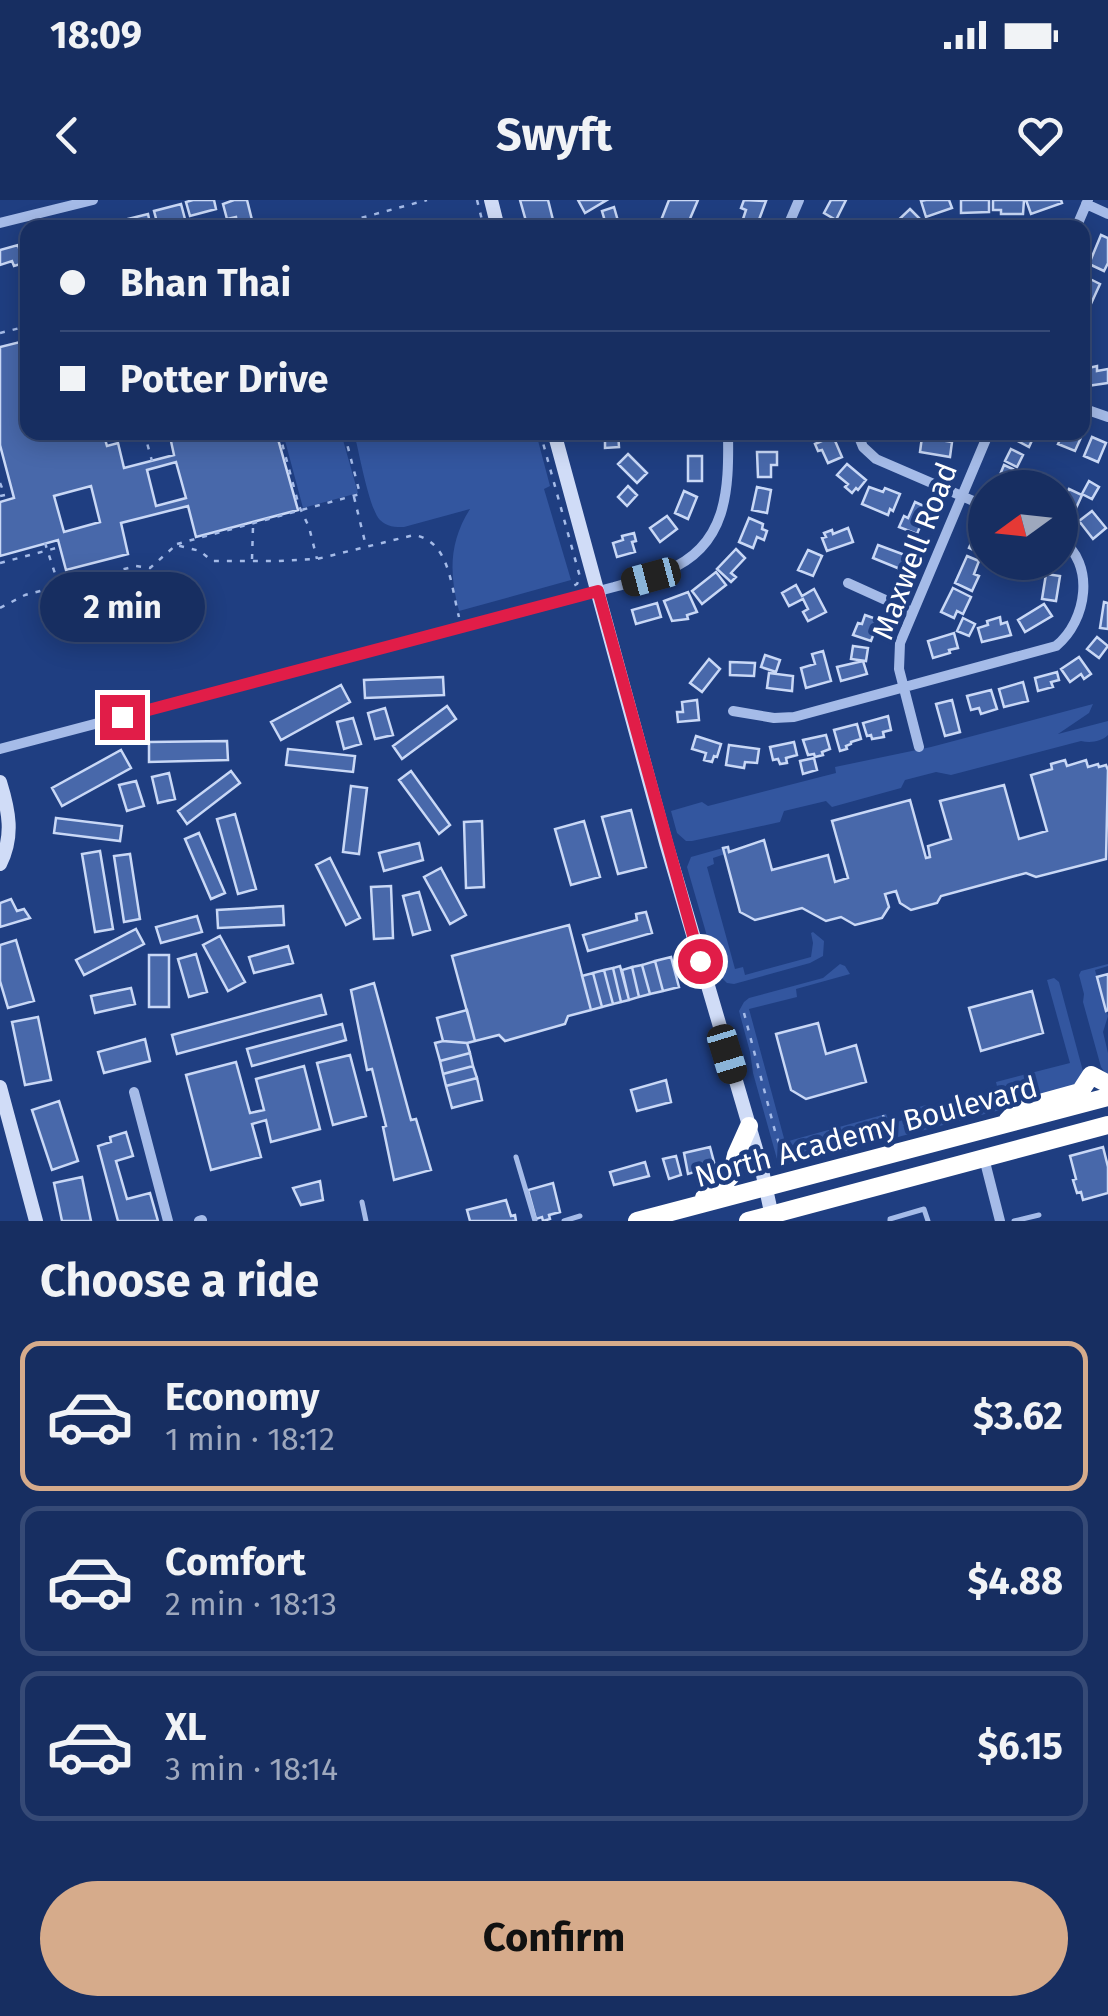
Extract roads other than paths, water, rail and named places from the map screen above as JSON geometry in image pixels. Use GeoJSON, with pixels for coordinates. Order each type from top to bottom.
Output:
{"type":"FeatureCollection","features":[{"type":"Feature","properties":{"kind":"highway"},"geometry":{"type":"LineString","coordinates":[[1003,1125],[1018,1108],[1080,1092],[1091,1076],[1108,1084]]}},
{"type":"Feature","properties":{"kind":"highway","name":"North Academy Boulevard"},"geometry":{"type":"LineString","coordinates":[[637,1221],[1108,1097]]}},
{"type":"Feature","properties":{"kind":"highway"},"geometry":{"type":"LineString","coordinates":[[692,1206],[732,1176],[749,1126]]}},
{"type":"Feature","properties":{"kind":"highway","name":"North Academy Boulevard"},"geometry":{"type":"LineString","coordinates":[[748,1221],[772,1218],[1108,1126]]}},
{"type":"Feature","properties":{"kind":"highway"},"geometry":{"type":"LineString","coordinates":[[807,1221],[854,1193]]}},
{"type":"Feature","properties":{"kind":"main road"},"geometry":{"type":"LineString","coordinates":[[556,440],[772,1218]]}},
{"type":"Feature","properties":{"kind":"main road"},"geometry":{"type":"LineString","coordinates":[[0,782],[10,826],[0,864]]}},
{"type":"Feature","properties":{"kind":"main road"},"geometry":{"type":"LineString","coordinates":[[0,1086],[36,1221]]}},
{"type":"Feature","properties":{"kind":"street"},"geometry":{"type":"LineString","coordinates":[[0,223],[93,200]]}},
{"type":"Feature","properties":{"kind":"street"},"geometry":{"type":"LineString","coordinates":[[1087,202],[1108,214]]}},
{"type":"Feature","properties":{"kind":"street"},"geometry":{"type":"LineString","coordinates":[[0,749],[662,573],[700,549],[717,524],[729,476],[728,440]]}},
{"type":"Feature","properties":{"kind":"street"},"geometry":{"type":"LineString","coordinates":[[860,440],[876,459],[968,499]]}},
{"type":"Feature","properties":{"kind":"street","name":"Maxwell Road"},"geometry":{"type":"LineString","coordinates":[[919,747],[899,669],[899,651],[986,440]]}},
{"type":"Feature","properties":{"kind":"street"},"geometry":{"type":"LineString","coordinates":[[734,711],[794,718],[1046,650],[1064,640],[1076,622],[1084,583],[1078,559]]}},
{"type":"Feature","properties":{"kind":"street"},"geometry":{"type":"LineString","coordinates":[[848,583],[912,612]]}},
{"type":"Feature","properties":{"kind":"street"},"geometry":{"type":"LineString","coordinates":[[134,1092],[168,1221]]}},
{"type":"Feature","properties":{"kind":"street"},"geometry":{"type":"LineString","coordinates":[[984,1158],[1000,1221]]}},
{"type":"Feature","properties":{"kind":"lane"},"geometry":{"type":"LineString","coordinates":[[516,1157],[535,1221]]}},
{"type":"Feature","properties":{"kind":"lane"},"geometry":{"type":"LineString","coordinates":[[362,1202],[366,1221]]}},
{"type":"Feature","properties":{"kind":"lane"},"geometry":{"type":"LineString","coordinates":[[888,1220],[924,1208],[928,1221]]}},
{"type":"Feature","properties":{"kind":"lane"},"geometry":{"type":"LineString","coordinates":[[1014,1221],[1039,1214]]}},
{"type":"Feature","properties":{"kind":"lane"},"geometry":{"type":"LineString","coordinates":[[564,1221],[580,1216]]}}]}
